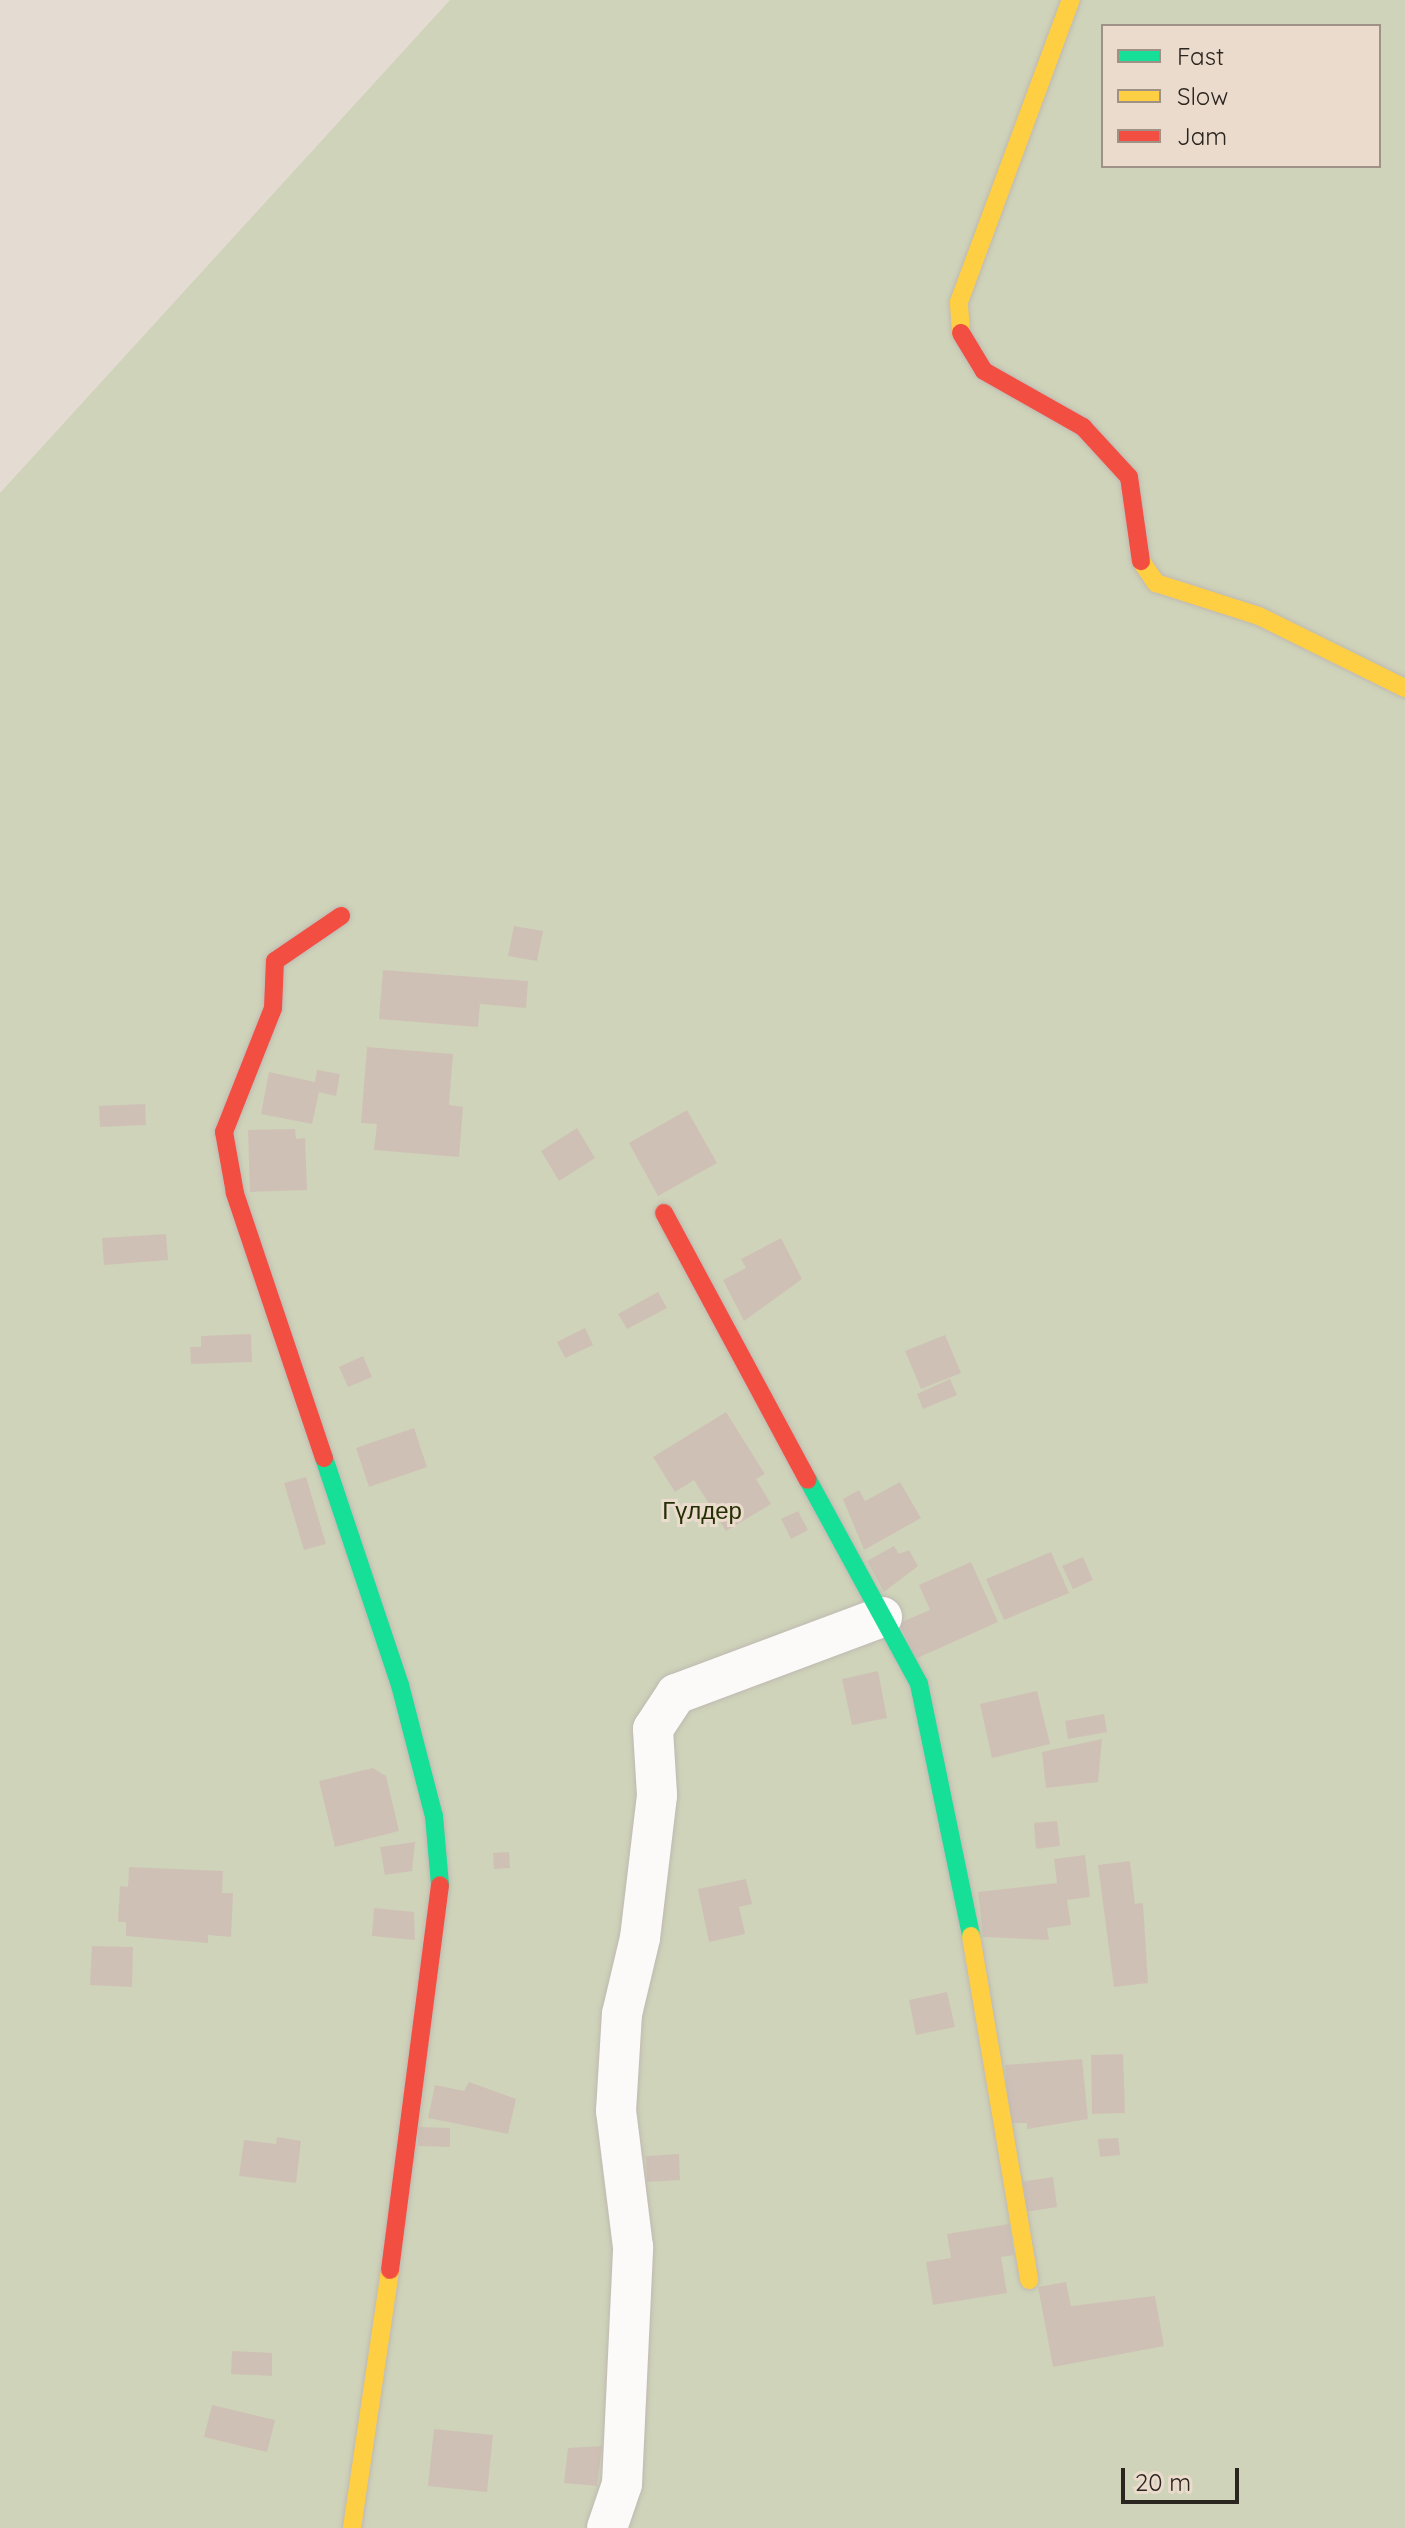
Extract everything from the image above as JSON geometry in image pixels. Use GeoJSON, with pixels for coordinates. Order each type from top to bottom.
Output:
{"type":"FeatureCollection","features":[{"type":"Feature","properties":{"kind":"street"},"geometry":{"type":"LineString","coordinates":[[1071,0],[959,302],[961,340],[984,371],[1083,427],[1129,477],[1137,555],[1156,583],[1259,616],[1405,688]]}},
{"type":"Feature","properties":{"kind":"street"},"geometry":{"type":"LineString","coordinates":[[341,916],[275,961],[273,1008],[224,1132],[235,1193],[400,1685],[434,1816],[440,1883],[433,1972],[352,2528]]}},
{"type":"Feature","properties":{"kind":"street"},"geometry":{"type":"LineString","coordinates":[[664,1213],[919,1684],[1029,2280]]}},
{"type":"Feature","properties":{"kind":"street"},"geometry":{"type":"LineString","coordinates":[[607,2528],[622,2484],[633,2247],[616,2111],[622,2014],[640,1938],[657,1795],[653,1729],[676,1694],[882,1617]]}},
{"type":"Feature","properties":{"kind":"green space","name":"Гүлдер"},"geometry":{"type":"Polygon","coordinates":[[[450,0],[1405,0],[1405,2528],[0,2528],[0,493],[450,0]]]}},
{"type":"Feature","properties":{"kind":"building"},"geometry":{"type":"Polygon","coordinates":[[[514,926],[543,931],[537,961],[508,956],[514,926]]]}},
{"type":"Feature","properties":{"kind":"building"},"geometry":{"type":"Polygon","coordinates":[[[383,970],[528,981],[526,1008],[480,1004],[478,1027],[379,1019],[383,970]]]}},
{"type":"Feature","properties":{"kind":"building"},"geometry":{"type":"Polygon","coordinates":[[[367,1047],[453,1054],[449,1105],[463,1107],[459,1157],[374,1150],[377,1124],[361,1123],[367,1047]]]}},
{"type":"Feature","properties":{"kind":"building"},"geometry":{"type":"Polygon","coordinates":[[[317,1070],[340,1074],[336,1096],[319,1092],[312,1124],[261,1114],[269,1072],[315,1082],[317,1070]]]}},
{"type":"Feature","properties":{"kind":"building"},"geometry":{"type":"Polygon","coordinates":[[[145,1104],[146,1125],[100,1127],[99,1106],[145,1104]]]}},
{"type":"Feature","properties":{"kind":"building"},"geometry":{"type":"Polygon","coordinates":[[[687,1110],[717,1163],[658,1196],[629,1143],[687,1110]]]}},
{"type":"Feature","properties":{"kind":"building"},"geometry":{"type":"Polygon","coordinates":[[[577,1128],[595,1158],[559,1181],[541,1151],[577,1128]]]}},
{"type":"Feature","properties":{"kind":"building"},"geometry":{"type":"Polygon","coordinates":[[[295,1129],[296,1139],[305,1138],[307,1190],[250,1192],[248,1130],[295,1129]]]}},
{"type":"Feature","properties":{"kind":"building"},"geometry":{"type":"Polygon","coordinates":[[[166,1234],[168,1260],[104,1265],[102,1238],[166,1234]]]}},
{"type":"Feature","properties":{"kind":"building"},"geometry":{"type":"Polygon","coordinates":[[[781,1238],[802,1279],[744,1321],[723,1280],[746,1268],[741,1259],[781,1238]]]}},
{"type":"Feature","properties":{"kind":"building"},"geometry":{"type":"Polygon","coordinates":[[[658,1292],[667,1308],[627,1329],[618,1314],[658,1292]]]}},
{"type":"Feature","properties":{"kind":"building"},"geometry":{"type":"Polygon","coordinates":[[[585,1328],[593,1345],[565,1358],[557,1342],[585,1328]]]}},
{"type":"Feature","properties":{"kind":"building"},"geometry":{"type":"Polygon","coordinates":[[[251,1334],[252,1362],[191,1364],[190,1347],[201,1347],[201,1336],[251,1334]]]}},
{"type":"Feature","properties":{"kind":"building"},"geometry":{"type":"Polygon","coordinates":[[[945,1335],[961,1373],[921,1389],[905,1351],[945,1335]]]}},
{"type":"Feature","properties":{"kind":"building"},"geometry":{"type":"Polygon","coordinates":[[[363,1356],[372,1377],[348,1387],[339,1367],[363,1356]]]}},
{"type":"Feature","properties":{"kind":"building"},"geometry":{"type":"Polygon","coordinates":[[[950,1379],[957,1395],[923,1409],[917,1394],[950,1379]]]}},
{"type":"Feature","properties":{"kind":"building"},"geometry":{"type":"Polygon","coordinates":[[[726,1412],[765,1474],[756,1479],[771,1504],[726,1531],[694,1480],[675,1492],[653,1457],[726,1412]]]}},
{"type":"Feature","properties":{"kind":"building"},"geometry":{"type":"Polygon","coordinates":[[[414,1428],[427,1467],[369,1487],[356,1448],[414,1428]]]}},
{"type":"Feature","properties":{"kind":"building"},"geometry":{"type":"Polygon","coordinates":[[[306,1477],[326,1544],[304,1550],[284,1483],[306,1477]]]}},
{"type":"Feature","properties":{"kind":"building"},"geometry":{"type":"Polygon","coordinates":[[[900,1482],[921,1518],[864,1550],[843,1499],[859,1490],[865,1501],[900,1482]]]}},
{"type":"Feature","properties":{"kind":"building"},"geometry":{"type":"Polygon","coordinates":[[[798,1511],[808,1530],[791,1539],[781,1519],[798,1511]]]}},
{"type":"Feature","properties":{"kind":"building"},"geometry":{"type":"Polygon","coordinates":[[[894,1546],[899,1554],[909,1550],[918,1566],[884,1592],[867,1561],[894,1546]]]}},
{"type":"Feature","properties":{"kind":"building"},"geometry":{"type":"Polygon","coordinates":[[[1051,1552],[1069,1593],[1004,1620],[986,1579],[1051,1552]]]}},
{"type":"Feature","properties":{"kind":"building"},"geometry":{"type":"Polygon","coordinates":[[[1083,1557],[1093,1580],[1073,1589],[1062,1566],[1083,1557]]]}},
{"type":"Feature","properties":{"kind":"building"},"geometry":{"type":"Polygon","coordinates":[[[971,1562],[998,1622],[915,1659],[899,1623],[930,1610],[919,1585],[971,1562]]]}},
{"type":"Feature","properties":{"kind":"building"},"geometry":{"type":"Polygon","coordinates":[[[878,1671],[887,1718],[852,1725],[842,1679],[878,1671]]]}},
{"type":"Feature","properties":{"kind":"building"},"geometry":{"type":"Polygon","coordinates":[[[1037,1691],[1050,1744],[992,1758],[980,1704],[1037,1691]]]}},
{"type":"Feature","properties":{"kind":"building"},"geometry":{"type":"Polygon","coordinates":[[[1104,1714],[1107,1732],[1068,1739],[1065,1721],[1104,1714]]]}},
{"type":"Feature","properties":{"kind":"building"},"geometry":{"type":"Polygon","coordinates":[[[1102,1739],[1098,1782],[1046,1788],[1042,1752],[1102,1739]]]}},
{"type":"Feature","properties":{"kind":"building"},"geometry":{"type":"Polygon","coordinates":[[[373,1768],[386,1776],[399,1831],[335,1847],[319,1781],[373,1768]]]}},
{"type":"Feature","properties":{"kind":"building"},"geometry":{"type":"Polygon","coordinates":[[[1057,1821],[1060,1846],[1036,1849],[1034,1823],[1057,1821]]]}},
{"type":"Feature","properties":{"kind":"building"},"geometry":{"type":"Polygon","coordinates":[[[415,1842],[412,1871],[385,1875],[380,1847],[415,1842]]]}},
{"type":"Feature","properties":{"kind":"building"},"geometry":{"type":"Polygon","coordinates":[[[509,1852],[510,1868],[494,1869],[493,1853],[509,1852]]]}},
{"type":"Feature","properties":{"kind":"building"},"geometry":{"type":"Polygon","coordinates":[[[1085,1855],[1090,1897],[1067,1900],[1071,1925],[1047,1928],[1049,1940],[983,1937],[978,1892],[1057,1883],[1054,1859],[1085,1855]]]}},
{"type":"Feature","properties":{"kind":"building"},"geometry":{"type":"Polygon","coordinates":[[[1130,1861],[1135,1904],[1143,1903],[1148,1983],[1114,1987],[1098,1865],[1130,1861]]]}},
{"type":"Feature","properties":{"kind":"building"},"geometry":{"type":"Polygon","coordinates":[[[129,1867],[223,1871],[222,1893],[233,1893],[231,1937],[208,1935],[208,1943],[126,1936],[126,1922],[118,1922],[120,1886],[128,1887],[129,1867]]]}},
{"type":"Feature","properties":{"kind":"building"},"geometry":{"type":"Polygon","coordinates":[[[746,1879],[752,1904],[739,1907],[745,1934],[709,1942],[698,1889],[746,1879]]]}},
{"type":"Feature","properties":{"kind":"building"},"geometry":{"type":"Polygon","coordinates":[[[374,1908],[414,1912],[415,1940],[372,1936],[374,1908]]]}},
{"type":"Feature","properties":{"kind":"building"},"geometry":{"type":"Polygon","coordinates":[[[92,1946],[133,1947],[132,1987],[90,1985],[92,1946]]]}},
{"type":"Feature","properties":{"kind":"building"},"geometry":{"type":"Polygon","coordinates":[[[947,1992],[955,2027],[916,2035],[909,2000],[947,1992]]]}},
{"type":"Feature","properties":{"kind":"building"},"geometry":{"type":"Polygon","coordinates":[[[1123,2054],[1125,2113],[1092,2114],[1091,2055],[1123,2054]]]}},
{"type":"Feature","properties":{"kind":"building"},"geometry":{"type":"Polygon","coordinates":[[[1082,2059],[1088,2119],[1027,2129],[1027,2123],[1009,2123],[1005,2065],[1082,2059]]]}},
{"type":"Feature","properties":{"kind":"building"},"geometry":{"type":"Polygon","coordinates":[[[469,2082],[516,2099],[508,2134],[428,2118],[435,2085],[464,2091],[469,2082]]]}},
{"type":"Feature","properties":{"kind":"building"},"geometry":{"type":"Polygon","coordinates":[[[418,2127],[450,2128],[450,2147],[418,2146],[418,2127]]]}},
{"type":"Feature","properties":{"kind":"building"},"geometry":{"type":"Polygon","coordinates":[[[277,2137],[301,2141],[296,2183],[239,2176],[244,2140],[276,2144],[277,2137]]]}},
{"type":"Feature","properties":{"kind":"building"},"geometry":{"type":"Polygon","coordinates":[[[1118,2138],[1120,2155],[1100,2157],[1098,2139],[1118,2138]]]}},
{"type":"Feature","properties":{"kind":"building"},"geometry":{"type":"Polygon","coordinates":[[[679,2154],[680,2180],[647,2182],[646,2156],[679,2154]]]}},
{"type":"Feature","properties":{"kind":"building"},"geometry":{"type":"Polygon","coordinates":[[[1053,2177],[1057,2207],[1025,2212],[1020,2182],[1053,2177]]]}},
{"type":"Feature","properties":{"kind":"building"},"geometry":{"type":"Polygon","coordinates":[[[1009,2224],[1014,2255],[1001,2257],[1007,2293],[933,2305],[926,2262],[951,2258],[947,2234],[1009,2224]]]}},
{"type":"Feature","properties":{"kind":"building"},"geometry":{"type":"Polygon","coordinates":[[[1066,2282],[1071,2306],[1155,2296],[1164,2346],[1053,2367],[1038,2287],[1066,2282]]]}},
{"type":"Feature","properties":{"kind":"building"},"geometry":{"type":"Polygon","coordinates":[[[232,2351],[272,2353],[272,2376],[231,2374],[232,2351]]]}},
{"type":"Feature","properties":{"kind":"building"},"geometry":{"type":"Polygon","coordinates":[[[212,2405],[275,2420],[267,2452],[204,2437],[212,2405]]]}},
{"type":"Feature","properties":{"kind":"building"},"geometry":{"type":"Polygon","coordinates":[[[434,2429],[493,2435],[487,2492],[428,2486],[434,2429]]]}},
{"type":"Feature","properties":{"kind":"building"},"geometry":{"type":"Polygon","coordinates":[[[602,2446],[597,2486],[564,2483],[568,2448],[602,2446]]]}},
{"type":"Feature","properties":{"kind":"traffic: fast"},"geometry":{"type":"LineString","coordinates":[[324,1458],[400,1685],[434,1816],[440,1885]]}},
{"type":"Feature","properties":{"kind":"traffic: fast"},"geometry":{"type":"LineString","coordinates":[[808,1480],[919,1684],[971,1936]]}},
{"type":"Feature","properties":{"kind":"traffic: slow"},"geometry":{"type":"LineString","coordinates":[[961,333],[959,302],[1071,0]]}},
{"type":"Feature","properties":{"kind":"traffic: slow"},"geometry":{"type":"LineString","coordinates":[[1141,561],[1156,583],[1259,616],[1405,688]]}},
{"type":"Feature","properties":{"kind":"traffic: slow"},"geometry":{"type":"LineString","coordinates":[[971,1936],[1029,2280]]}},
{"type":"Feature","properties":{"kind":"traffic: slow"},"geometry":{"type":"LineString","coordinates":[[352,2528],[390,2270]]}},
{"type":"Feature","properties":{"kind":"traffic: jam"},"geometry":{"type":"LineString","coordinates":[[961,333],[984,371],[1083,427],[1129,477],[1141,561]]}},
{"type":"Feature","properties":{"kind":"traffic: jam"},"geometry":{"type":"LineString","coordinates":[[324,1458],[235,1193],[224,1132],[273,1008],[275,961],[341,916]]}},
{"type":"Feature","properties":{"kind":"traffic: jam"},"geometry":{"type":"LineString","coordinates":[[664,1213],[808,1480]]}},
{"type":"Feature","properties":{"kind":"traffic: jam"},"geometry":{"type":"LineString","coordinates":[[390,2270],[440,1885]]}}]}
